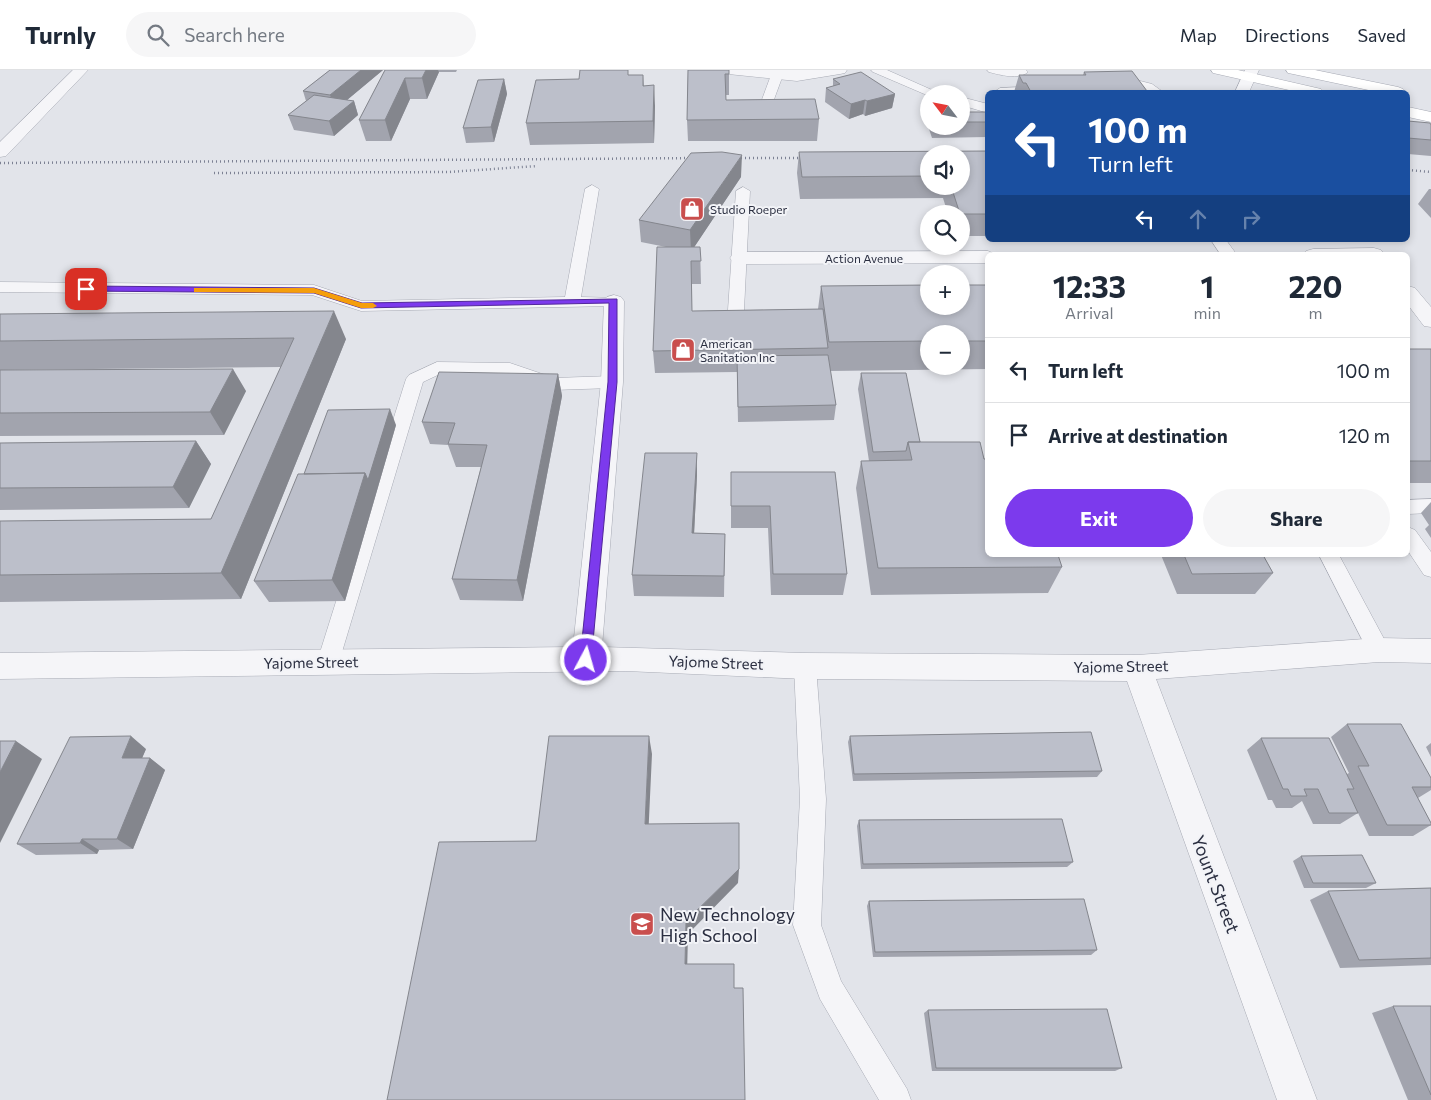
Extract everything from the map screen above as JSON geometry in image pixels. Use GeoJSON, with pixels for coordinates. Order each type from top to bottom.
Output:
{"type":"FeatureCollection","features":[{"type":"Feature","properties":{"kind":"main road"},"geometry":{"type":"LineString","coordinates":[[1218,70],[1250,73],[1313,90]]}},
{"type":"Feature","properties":{"kind":"main road"},"geometry":{"type":"LineString","coordinates":[[1293,70],[1388,90]]}},
{"type":"Feature","properties":{"kind":"main road"},"geometry":{"type":"LineString","coordinates":[[1410,112],[1431,117]]}},
{"type":"Feature","properties":{"kind":"street"},"geometry":{"type":"LineString","coordinates":[[0,152],[81,70]]}},
{"type":"Feature","properties":{"kind":"street"},"geometry":{"type":"LineString","coordinates":[[728,70],[777,75],[816,75],[840,70]]}},
{"type":"Feature","properties":{"kind":"street"},"geometry":{"type":"LineString","coordinates":[[1243,90],[1250,73]]}},
{"type":"Feature","properties":{"kind":"street"},"geometry":{"type":"LineString","coordinates":[[1348,252],[1371,250]]}},
{"type":"Feature","properties":{"kind":"street","name":"Action Avenue"},"geometry":{"type":"LineString","coordinates":[[740,258],[985,257]]}},
{"type":"Feature","properties":{"kind":"street"},"geometry":{"type":"LineString","coordinates":[[1410,295],[1431,321]]}},
{"type":"Feature","properties":{"kind":"street"},"geometry":{"type":"LineString","coordinates":[[586,660],[612,382],[614,301]]}},
{"type":"Feature","properties":{"kind":"street","name":"Yajome Street"},"geometry":{"type":"LineString","coordinates":[[0,666],[636,659],[805,666],[1137,668],[1379,650],[1431,651]]}},
{"type":"Feature","properties":{"kind":"street","name":"Yount Street"},"geometry":{"type":"LineString","coordinates":[[1137,668],[1297,1100]]}},
{"type":"Feature","properties":{"kind":"lane"},"geometry":{"type":"LineString","coordinates":[[878,70],[920,88]]}},
{"type":"Feature","properties":{"kind":"lane"},"geometry":{"type":"LineString","coordinates":[[993,70],[1022,72]]}},
{"type":"Feature","properties":{"kind":"lane"},"geometry":{"type":"LineString","coordinates":[[763,113],[777,75]]}},
{"type":"Feature","properties":{"kind":"lane"},"geometry":{"type":"LineString","coordinates":[[1107,76],[1153,90]]}},
{"type":"Feature","properties":{"kind":"lane"},"geometry":{"type":"LineString","coordinates":[[1037,90],[1055,89]]}},
{"type":"Feature","properties":{"kind":"lane"},"geometry":{"type":"LineString","coordinates":[[974,103],[985,98]]}},
{"type":"Feature","properties":{"kind":"lane"},"geometry":{"type":"LineString","coordinates":[[970,102],[985,108]]}},
{"type":"Feature","properties":{"kind":"lane"},"geometry":{"type":"LineString","coordinates":[[572,302],[592,189]]}},
{"type":"Feature","properties":{"kind":"lane"},"geometry":{"type":"LineString","coordinates":[[736,310],[743,192]]}},
{"type":"Feature","properties":{"kind":"lane"},"geometry":{"type":"LineString","coordinates":[[0,287],[314,290],[361,306],[614,301]]}},
{"type":"Feature","properties":{"kind":"lane"},"geometry":{"type":"LineString","coordinates":[[328,662],[415,379],[437,368],[510,370],[553,384],[612,382]]}},
{"type":"Feature","properties":{"kind":"lane"},"geometry":{"type":"LineString","coordinates":[[1410,506],[1431,506]]}},
{"type":"Feature","properties":{"kind":"lane"},"geometry":{"type":"LineString","coordinates":[[1410,538],[1431,569]]}},
{"type":"Feature","properties":{"kind":"lane"},"geometry":{"type":"LineString","coordinates":[[1330,557],[1379,650]]}},
{"type":"Feature","properties":{"kind":"lane"},"geometry":{"type":"LineString","coordinates":[[805,666],[813,799],[807,925],[830,989],[896,1100]]}},
{"type":"Feature","properties":{"kind":"building"},"geometry":{"type":"Polygon","coordinates":[[[330,70],[361,70],[330,95],[303,91],[330,70]]]}},
{"type":"Feature","properties":{"kind":"building"},"geometry":{"type":"Polygon","coordinates":[[[385,70],[426,70],[422,78],[405,78],[385,120],[359,120],[385,70]]]}},
{"type":"Feature","properties":{"kind":"building"},"geometry":{"type":"Polygon","coordinates":[[[580,70],[628,70],[628,75],[643,75],[643,86],[654,85],[653,121],[526,123],[536,80],[579,79],[580,70]]]}},
{"type":"Feature","properties":{"kind":"building"},"geometry":{"type":"Polygon","coordinates":[[[688,70],[729,70],[729,74],[725,74],[726,100],[815,99],[819,119],[687,120],[688,70]]]}},
{"type":"Feature","properties":{"kind":"building"},"geometry":{"type":"Polygon","coordinates":[[[1132,71],[1146,90],[1030,90],[1019,75],[1086,75],[1084,72],[1132,71]]]}},
{"type":"Feature","properties":{"kind":"building"},"geometry":{"type":"Polygon","coordinates":[[[861,72],[895,94],[851,104],[826,88],[840,84],[833,79],[861,72]]]}},
{"type":"Feature","properties":{"kind":"building"},"geometry":{"type":"Polygon","coordinates":[[[504,79],[491,127],[463,128],[478,80],[504,79]]]}},
{"type":"Feature","properties":{"kind":"building"},"geometry":{"type":"Polygon","coordinates":[[[314,95],[354,101],[329,121],[288,115],[314,95]]]}},
{"type":"Feature","properties":{"kind":"building"},"geometry":{"type":"Polygon","coordinates":[[[970,112],[985,112],[985,122],[970,122],[970,112]]]}},
{"type":"Feature","properties":{"kind":"building"},"geometry":{"type":"Polygon","coordinates":[[[1410,121],[1430,123],[1431,140],[1410,138],[1410,121]]]}},
{"type":"Feature","properties":{"kind":"building"},"geometry":{"type":"Polygon","coordinates":[[[920,151],[920,176],[802,177],[799,152],[920,151]]]}},
{"type":"Feature","properties":{"kind":"building"},"geometry":{"type":"Polygon","coordinates":[[[970,151],[985,151],[985,214],[970,214],[970,205],[957,205],[954,195],[970,195],[970,151]]]}},
{"type":"Feature","properties":{"kind":"building"},"geometry":{"type":"Polygon","coordinates":[[[722,152],[742,155],[690,230],[639,220],[691,153],[722,152]]]}},
{"type":"Feature","properties":{"kind":"building"},"geometry":{"type":"Polygon","coordinates":[[[657,247],[700,247],[701,261],[691,261],[692,311],[823,309],[828,348],[653,351],[657,247]]]}},
{"type":"Feature","properties":{"kind":"building"},"geometry":{"type":"Polygon","coordinates":[[[920,285],[920,315],[970,315],[970,285],[985,285],[985,341],[970,341],[970,325],[920,325],[920,341],[829,342],[821,286],[920,285]]]}},
{"type":"Feature","properties":{"kind":"building"},"geometry":{"type":"Polygon","coordinates":[[[334,311],[221,573],[0,575],[0,521],[211,519],[294,338],[0,341],[0,314],[334,311]]]}},
{"type":"Feature","properties":{"kind":"building"},"geometry":{"type":"Polygon","coordinates":[[[1410,349],[1431,349],[1431,461],[1410,461],[1410,349]]]}},
{"type":"Feature","properties":{"kind":"building"},"geometry":{"type":"Polygon","coordinates":[[[828,355],[836,405],[738,407],[737,356],[828,355]]]}},
{"type":"Feature","properties":{"kind":"building"},"geometry":{"type":"Polygon","coordinates":[[[233,369],[210,412],[0,413],[0,370],[233,369]]]}},
{"type":"Feature","properties":{"kind":"building"},"geometry":{"type":"Polygon","coordinates":[[[439,372],[558,374],[517,580],[452,579],[487,445],[448,444],[455,423],[422,422],[439,372]]]}},
{"type":"Feature","properties":{"kind":"building"},"geometry":{"type":"Polygon","coordinates":[[[861,373],[906,373],[920,442],[908,442],[906,451],[873,452],[861,373]]]}},
{"type":"Feature","properties":{"kind":"building"},"geometry":{"type":"Polygon","coordinates":[[[390,409],[368,480],[365,473],[304,474],[328,410],[390,409]]]}},
{"type":"Feature","properties":{"kind":"building"},"geometry":{"type":"Polygon","coordinates":[[[196,441],[173,487],[0,488],[0,443],[196,441]]]}},
{"type":"Feature","properties":{"kind":"building"},"geometry":{"type":"Polygon","coordinates":[[[908,442],[980,442],[985,459],[985,557],[1059,557],[1062,567],[878,568],[861,461],[912,460],[908,442]]]}},
{"type":"Feature","properties":{"kind":"building"},"geometry":{"type":"Polygon","coordinates":[[[645,453],[697,453],[692,533],[725,534],[724,576],[632,575],[645,453]]]}},
{"type":"Feature","properties":{"kind":"building"},"geometry":{"type":"Polygon","coordinates":[[[731,472],[835,472],[847,574],[773,574],[770,506],[731,506],[731,472]]]}},
{"type":"Feature","properties":{"kind":"building"},"geometry":{"type":"Polygon","coordinates":[[[365,473],[332,580],[254,581],[298,474],[365,473]]]}},
{"type":"Feature","properties":{"kind":"building"},"geometry":{"type":"Polygon","coordinates":[[[1185,557],[1264,557],[1273,573],[1192,574],[1185,557]]]}},
{"type":"Feature","properties":{"kind":"building"},"geometry":{"type":"Polygon","coordinates":[[[1347,724],[1401,724],[1431,778],[1431,787],[1412,787],[1431,825],[1387,825],[1358,766],[1369,766],[1347,724]]]}},
{"type":"Feature","properties":{"kind":"building"},"geometry":{"type":"Polygon","coordinates":[[[1091,732],[1102,771],[854,774],[850,736],[1091,732]]]}},
{"type":"Feature","properties":{"kind":"building"},"geometry":{"type":"Polygon","coordinates":[[[131,736],[122,758],[150,758],[117,839],[82,839],[80,843],[17,844],[70,737],[131,736]]]}},
{"type":"Feature","properties":{"kind":"building"},"geometry":{"type":"Polygon","coordinates":[[[549,736],[649,736],[645,824],[739,823],[739,869],[686,921],[685,964],[734,964],[734,988],[743,988],[745,1100],[387,1100],[439,842],[536,841],[549,736]]]}},
{"type":"Feature","properties":{"kind":"building"},"geometry":{"type":"Polygon","coordinates":[[[1261,738],[1329,738],[1354,789],[1347,789],[1358,813],[1329,813],[1318,789],[1304,789],[1307,796],[1291,796],[1288,789],[1283,789],[1261,738]]]}},
{"type":"Feature","properties":{"kind":"building"},"geometry":{"type":"Polygon","coordinates":[[[0,741],[16,741],[0,772],[0,741]]]}},
{"type":"Feature","properties":{"kind":"building"},"geometry":{"type":"Polygon","coordinates":[[[1062,819],[1073,862],[863,864],[859,820],[1062,819]]]}},
{"type":"Feature","properties":{"kind":"building"},"geometry":{"type":"Polygon","coordinates":[[[1362,855],[1376,883],[1313,883],[1301,856],[1362,855]]]}},
{"type":"Feature","properties":{"kind":"building"},"geometry":{"type":"Polygon","coordinates":[[[1431,888],[1431,958],[1359,960],[1328,891],[1431,888]]]}},
{"type":"Feature","properties":{"kind":"building"},"geometry":{"type":"Polygon","coordinates":[[[1084,899],[1097,950],[875,952],[869,901],[1084,899]]]}},
{"type":"Feature","properties":{"kind":"building"},"geometry":{"type":"Polygon","coordinates":[[[1393,1006],[1431,1006],[1431,1095],[1393,1006]]]}},
{"type":"Feature","properties":{"kind":"building"},"geometry":{"type":"Polygon","coordinates":[[[1107,1009],[1122,1068],[936,1068],[928,1010],[1107,1009]]]}},
{"type":"Feature","properties":{"kind":"railway"},"geometry":{"type":"LineString","coordinates":[[0,163],[701,158]]}},
{"type":"Feature","properties":{"kind":"railway"},"geometry":{"type":"LineString","coordinates":[[729,158],[811,158]]}},
{"type":"Feature","properties":{"kind":"railway"},"geometry":{"type":"LineString","coordinates":[[214,173],[449,172],[537,166]]}},
{"type":"Feature","properties":{"kind":"railway"},"geometry":{"type":"LineString","coordinates":[[1410,170],[1431,172]]}},
{"type":"Feature","properties":{"kind":"slow traffic"},"geometry":{"type":"LineString","coordinates":[[197,290],[314,290],[361,306],[373,306]]}},
{"type":"Feature","properties":{"kind":"place","name":"Studio Roeper"},"geometry":{"type":"Point","coordinates":[692,209]}},
{"type":"Feature","properties":{"kind":"place","name":"American Sanitation Inc"},"geometry":{"type":"Point","coordinates":[683,350]}},
{"type":"Feature","properties":{"kind":"place","name":"New Technology High School"},"geometry":{"type":"Point","coordinates":[642,924]}},
{"type":"Feature","properties":{"kind":"route"},"geometry":{"type":"LineString","coordinates":[[86,289],[314,290],[361,306],[614,301],[614,366],[586,660]]}}]}
